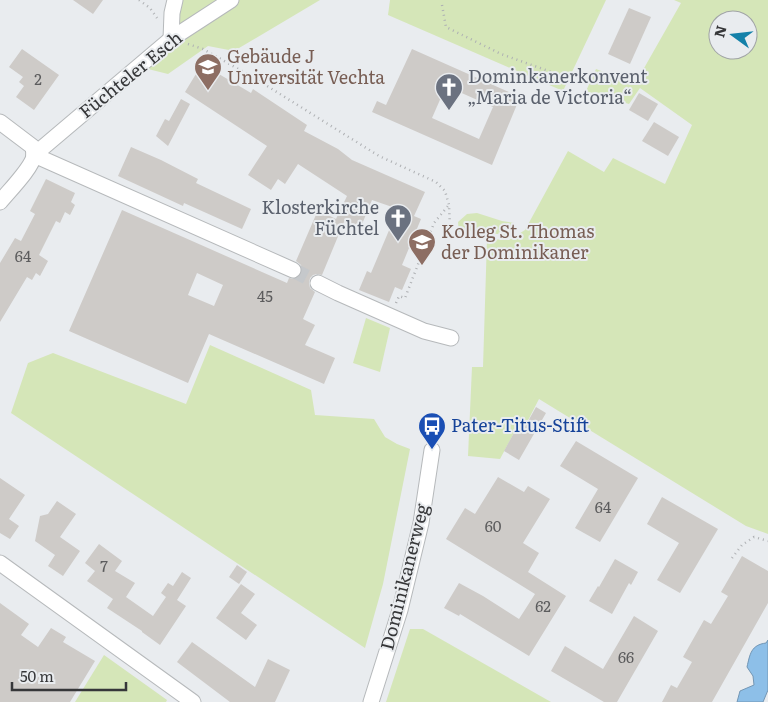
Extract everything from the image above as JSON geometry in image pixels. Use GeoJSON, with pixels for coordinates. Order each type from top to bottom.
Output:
{"type":"FeatureCollection","features":[{"type":"Feature","properties":{"kind":"street"},"geometry":{"type":"LineString","coordinates":[[171,39],[172,13],[175,0]]}},
{"type":"Feature","properties":{"kind":"street","name":"Füchteler Esch"},"geometry":{"type":"LineString","coordinates":[[0,202],[25,172],[32,162],[34,155],[171,39],[231,0]]}},
{"type":"Feature","properties":{"kind":"street"},"geometry":{"type":"LineString","coordinates":[[0,122],[32,147],[34,155],[292,270]]}},
{"type":"Feature","properties":{"kind":"street"},"geometry":{"type":"LineString","coordinates":[[318,283],[424,331],[451,338]]}},
{"type":"Feature","properties":{"kind":"street","name":"Dominikanerweg"},"geometry":{"type":"LineString","coordinates":[[371,702],[400,610],[421,523],[432,450]]}},
{"type":"Feature","properties":{"kind":"street"},"geometry":{"type":"LineString","coordinates":[[0,563],[193,702]]}},
{"type":"Feature","properties":{"kind":"path"},"geometry":{"type":"LineString","coordinates":[[442,6],[446,27],[501,54],[582,83]]}},
{"type":"Feature","properties":{"kind":"path"},"geometry":{"type":"LineString","coordinates":[[171,39],[204,49],[296,103],[379,156],[436,182],[444,191],[449,205],[450,228]]}},
{"type":"Feature","properties":{"kind":"path"},"geometry":{"type":"LineString","coordinates":[[391,316],[399,296],[405,298],[434,223],[449,205]]}},
{"type":"Feature","properties":{"kind":"path"},"geometry":{"type":"LineString","coordinates":[[732,558],[742,544],[754,537],[768,541]]}},
{"type":"Feature","properties":{"kind":"green space"},"geometry":{"type":"Polygon","coordinates":[[[174,0],[320,0],[234,51],[208,46],[168,74],[144,68],[172,39],[174,0]]]}},
{"type":"Feature","properties":{"kind":"green space"},"geometry":{"type":"Polygon","coordinates":[[[390,0],[606,0],[563,91],[388,15],[390,0]]]}},
{"type":"Feature","properties":{"kind":"green space"},"geometry":{"type":"Polygon","coordinates":[[[674,0],[768,0],[768,534],[746,526],[539,399],[522,432],[516,429],[500,459],[468,456],[472,367],[483,367],[487,239],[509,240],[525,230],[568,151],[604,172],[613,158],[665,184],[692,125],[640,88],[629,104],[586,91],[596,69],[635,84],[681,3],[674,0]]]}},
{"type":"Feature","properties":{"kind":"green space"},"geometry":{"type":"Polygon","coordinates":[[[477,213],[514,223],[505,235],[478,230],[459,232],[458,222],[467,214],[477,213]]]}},
{"type":"Feature","properties":{"kind":"green space"},"geometry":{"type":"Polygon","coordinates":[[[366,318],[390,328],[380,372],[353,363],[366,318]]]}},
{"type":"Feature","properties":{"kind":"green space"},"geometry":{"type":"Polygon","coordinates":[[[210,345],[311,390],[315,415],[374,419],[385,437],[410,449],[383,584],[365,648],[11,413],[28,363],[53,353],[186,404],[210,345]]]}},
{"type":"Feature","properties":{"kind":"green space"},"geometry":{"type":"Polygon","coordinates":[[[410,629],[423,629],[551,702],[386,702],[410,629]]]}},
{"type":"Feature","properties":{"kind":"green space"},"geometry":{"type":"Polygon","coordinates":[[[104,655],[167,700],[166,702],[75,702],[104,655]]]}},
{"type":"Feature","properties":{"kind":"water"},"geometry":{"type":"Polygon","coordinates":[[[768,640],[768,690],[763,702],[737,702],[740,691],[754,685],[753,676],[747,667],[752,651],[768,640]]]}},
{"type":"Feature","properties":{"kind":"building"},"geometry":{"type":"Polygon","coordinates":[[[73,0],[103,0],[93,14],[73,0]]]}},
{"type":"Feature","properties":{"kind":"building"},"geometry":{"type":"Polygon","coordinates":[[[629,8],[651,17],[630,64],[608,54],[629,8]]]}},
{"type":"Feature","properties":{"kind":"building"},"geometry":{"type":"Polygon","coordinates":[[[22,49],[59,75],[34,110],[16,97],[24,86],[19,82],[23,77],[9,67],[22,49]]]}},
{"type":"Feature","properties":{"kind":"building","name":"Dominkanerkonvent „Maria de Victoria“"},"geometry":{"type":"Polygon","coordinates":[[[412,49],[520,97],[492,165],[372,112],[377,101],[386,105],[412,49]],[[446,86],[432,118],[479,139],[493,107],[446,86]]]}},
{"type":"Feature","properties":{"kind":"building"},"geometry":{"type":"Polygon","coordinates":[[[202,64],[251,93],[253,89],[307,125],[304,131],[338,149],[352,160],[425,192],[414,216],[421,219],[402,265],[411,269],[402,290],[395,287],[389,302],[359,290],[367,271],[371,273],[398,209],[372,200],[360,229],[344,222],[322,275],[313,275],[310,278],[310,288],[315,292],[303,319],[315,325],[305,345],[335,358],[324,384],[209,334],[188,383],[69,331],[122,210],[287,283],[289,278],[298,278],[302,273],[301,265],[296,261],[318,210],[336,219],[347,196],[298,164],[285,184],[278,179],[271,190],[248,175],[267,146],[185,92],[202,64]],[[197,273],[188,295],[214,306],[223,285],[197,273]]]}},
{"type":"Feature","properties":{"kind":"building"},"geometry":{"type":"Polygon","coordinates":[[[639,93],[658,104],[648,121],[629,110],[639,93]]]}},
{"type":"Feature","properties":{"kind":"building"},"geometry":{"type":"Polygon","coordinates":[[[181,99],[190,104],[168,146],[156,136],[165,119],[169,121],[181,99]]]}},
{"type":"Feature","properties":{"kind":"building"},"geometry":{"type":"Polygon","coordinates":[[[654,122],[679,137],[668,156],[642,141],[654,122]]]}},
{"type":"Feature","properties":{"kind":"building"},"geometry":{"type":"Polygon","coordinates":[[[131,147],[198,179],[196,183],[251,209],[242,229],[184,203],[183,206],[118,176],[131,147]]]}},
{"type":"Feature","properties":{"kind":"building"},"geometry":{"type":"Polygon","coordinates":[[[46,179],[75,193],[71,202],[75,205],[70,215],[65,212],[60,223],[56,221],[39,255],[48,261],[40,276],[36,273],[32,280],[27,277],[0,322],[0,263],[15,238],[21,241],[35,214],[30,211],[46,179]]]}},
{"type":"Feature","properties":{"kind":"building"},"geometry":{"type":"Polygon","coordinates":[[[536,407],[546,413],[519,460],[504,451],[516,429],[522,432],[536,407]]]}},
{"type":"Feature","properties":{"kind":"building"},"geometry":{"type":"Polygon","coordinates":[[[576,441],[638,478],[600,542],[575,528],[598,489],[560,466],[576,441]]]}},
{"type":"Feature","properties":{"kind":"building"},"geometry":{"type":"Polygon","coordinates":[[[498,477],[524,492],[528,486],[550,499],[523,543],[539,553],[528,572],[566,596],[529,656],[460,614],[459,616],[444,608],[459,583],[519,619],[535,594],[446,539],[465,508],[475,514],[498,477]]]}},
{"type":"Feature","properties":{"kind":"building"},"geometry":{"type":"Polygon","coordinates":[[[0,478],[25,495],[9,519],[19,526],[10,539],[0,533],[0,478]]]}},
{"type":"Feature","properties":{"kind":"building"},"geometry":{"type":"Polygon","coordinates":[[[662,497],[718,529],[680,593],[657,580],[679,543],[647,524],[662,497]]]}},
{"type":"Feature","properties":{"kind":"building"},"geometry":{"type":"Polygon","coordinates":[[[57,501],[76,514],[60,537],[80,551],[63,576],[48,566],[55,555],[35,541],[40,516],[48,514],[57,501]]]}},
{"type":"Feature","properties":{"kind":"building"},"geometry":{"type":"Polygon","coordinates":[[[99,544],[122,561],[115,571],[135,583],[126,597],[153,616],[166,597],[161,593],[168,583],[173,586],[182,572],[191,578],[177,600],[186,606],[160,645],[107,608],[113,599],[87,581],[95,571],[85,563],[99,544]]]}},
{"type":"Feature","properties":{"kind":"building"},"geometry":{"type":"Polygon","coordinates":[[[742,556],[768,571],[768,603],[712,702],[662,702],[671,685],[677,688],[692,662],[683,657],[704,620],[711,624],[728,596],[721,592],[742,556]]]}},
{"type":"Feature","properties":{"kind":"building"},"geometry":{"type":"Polygon","coordinates":[[[615,559],[638,572],[631,585],[629,583],[612,614],[589,601],[615,559]]]}},
{"type":"Feature","properties":{"kind":"building"},"geometry":{"type":"Polygon","coordinates":[[[237,565],[247,572],[239,584],[229,577],[237,565]]]}},
{"type":"Feature","properties":{"kind":"building"},"geometry":{"type":"Polygon","coordinates":[[[241,584],[255,594],[241,613],[257,625],[246,640],[216,618],[241,584]]]}},
{"type":"Feature","properties":{"kind":"building"},"geometry":{"type":"Polygon","coordinates":[[[0,603],[29,624],[21,635],[38,647],[51,628],[66,637],[63,642],[95,661],[70,702],[0,702],[0,603]]]}},
{"type":"Feature","properties":{"kind":"building"},"geometry":{"type":"Polygon","coordinates":[[[634,616],[658,631],[617,702],[604,702],[551,671],[565,646],[603,669],[634,616]]]}},
{"type":"Feature","properties":{"kind":"building"},"geometry":{"type":"Polygon","coordinates":[[[192,642],[255,687],[268,659],[290,670],[275,702],[230,702],[177,662],[192,642]]]}},
{"type":"Feature","properties":{"kind":"tunnel"},"geometry":{"type":"LineString","coordinates":[[293,270],[318,283]]}},
{"type":"Feature","properties":{"kind":"place","name":"Gebäude J Universität Vechta"},"geometry":{"type":"Point","coordinates":[208,91]}},
{"type":"Feature","properties":{"kind":"place","name":"Dominkanerkonvent „Maria de Victoria“"},"geometry":{"type":"Point","coordinates":[449,111]}},
{"type":"Feature","properties":{"kind":"place","name":"Klosterkirche Füchtel"},"geometry":{"type":"Point","coordinates":[398,242]}},
{"type":"Feature","properties":{"kind":"place","name":"Kolleg St. Thomas der Dominikaner"},"geometry":{"type":"Point","coordinates":[422,266]}},
{"type":"Feature","properties":{"kind":"place","name":"Pater-Titus-Stift"},"geometry":{"type":"Point","coordinates":[432,450]}}]}
